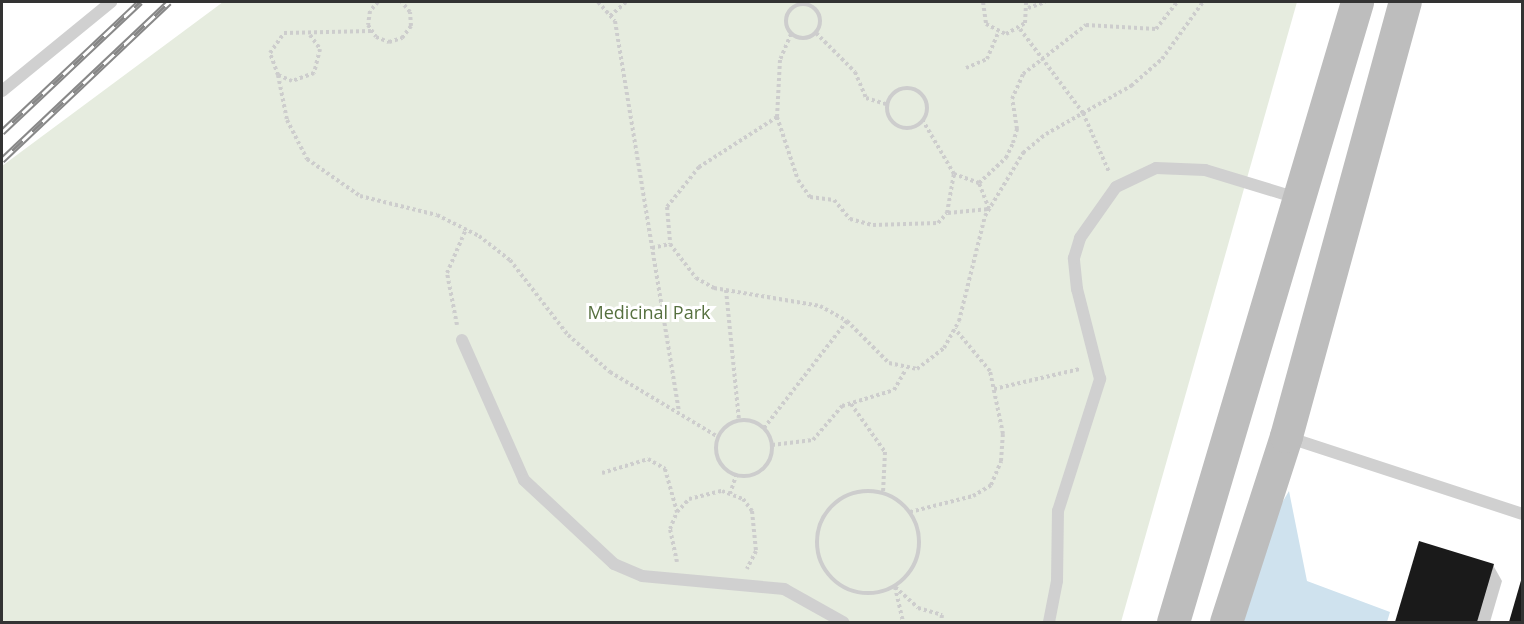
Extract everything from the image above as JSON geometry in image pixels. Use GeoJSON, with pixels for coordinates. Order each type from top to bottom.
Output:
{"type":"FeatureCollection","features":[{"type":"Feature","properties":{"kind":"street"},"geometry":{"type":"LineString","coordinates":[[1173,622],[1357,2]]}},
{"type":"Feature","properties":{"kind":"street"},"geometry":{"type":"LineString","coordinates":[[1227,622],[1286,436],[1405,2]]}},
{"type":"Feature","properties":{"kind":"lane"},"geometry":{"type":"LineString","coordinates":[[2,91],[111,2]]}},
{"type":"Feature","properties":{"kind":"lane"},"geometry":{"type":"LineString","coordinates":[[1048,622],[1057,581],[1058,511],[1098,398],[1099,365],[1077,289],[1074,258],[1080,238],[1116,187],[1134,174],[1180,168],[1299,198]]}},
{"type":"Feature","properties":{"kind":"lane"},"geometry":{"type":"LineString","coordinates":[[462,340],[524,480],[614,564],[642,576],[784,589],[843,622]]}},
{"type":"Feature","properties":{"kind":"lane"},"geometry":{"type":"LineString","coordinates":[[1286,436],[1522,514]]}},
{"type":"Feature","properties":{"kind":"path"},"geometry":{"type":"LineString","coordinates":[[378,2],[368,18],[371,31],[382,40],[402,38],[411,26],[407,3],[402,2]]}},
{"type":"Feature","properties":{"kind":"path"},"geometry":{"type":"LineString","coordinates":[[598,2],[605,7],[615,21],[679,411]]}},
{"type":"Feature","properties":{"kind":"path"},"geometry":{"type":"LineString","coordinates":[[605,7],[607,2]]}},
{"type":"Feature","properties":{"kind":"path"},"geometry":{"type":"LineString","coordinates":[[610,16],[626,2]]}},
{"type":"Feature","properties":{"kind":"path"},"geometry":{"type":"LineString","coordinates":[[983,2],[986,24],[998,33],[1020,29]]}},
{"type":"Feature","properties":{"kind":"path"},"geometry":{"type":"LineString","coordinates":[[1020,29],[1028,8],[1026,2]]}},
{"type":"Feature","properties":{"kind":"path"},"geometry":{"type":"LineString","coordinates":[[1028,8],[1045,2]]}},
{"type":"Feature","properties":{"kind":"path"},"geometry":{"type":"LineString","coordinates":[[979,183],[1006,158],[1013,143],[1014,84],[1096,21],[1129,31],[1156,29],[1177,2]]}},
{"type":"Feature","properties":{"kind":"path"},"geometry":{"type":"LineString","coordinates":[[772,445],[813,440],[851,404],[894,390],[904,371],[933,360],[955,329],[968,291],[972,251],[989,209],[1023,153],[1083,113],[1131,86],[1162,59],[1203,2]]}},
{"type":"Feature","properties":{"kind":"path"},"geometry":{"type":"LineString","coordinates":[[816,33],[818,12],[804,3],[789,12],[791,34],[780,60],[777,117],[798,180],[810,196],[834,200],[850,219],[873,225],[938,223],[947,213],[954,174]]}},
{"type":"Feature","properties":{"kind":"path"},"geometry":{"type":"LineString","coordinates":[[1020,29],[1046,60],[1083,113],[1116,187]]}},
{"type":"Feature","properties":{"kind":"path"},"geometry":{"type":"LineString","coordinates":[[371,31],[310,35],[293,31],[278,38],[270,53],[278,75],[287,120],[307,159],[360,196],[437,215],[466,229],[510,260],[568,335],[610,372],[679,411],[718,438],[721,464],[736,475],[763,470],[772,445],[764,428],[739,420]]}},
{"type":"Feature","properties":{"kind":"path"},"geometry":{"type":"LineString","coordinates":[[791,34],[801,39],[816,33]]}},
{"type":"Feature","properties":{"kind":"path"},"geometry":{"type":"LineString","coordinates":[[816,33],[855,72],[866,98],[887,104]]}},
{"type":"Feature","properties":{"kind":"path"},"geometry":{"type":"LineString","coordinates":[[966,68],[987,59],[998,33]]}},
{"type":"Feature","properties":{"kind":"path"},"geometry":{"type":"LineString","coordinates":[[278,75],[300,81],[314,73],[320,49],[310,35]]}},
{"type":"Feature","properties":{"kind":"path"},"geometry":{"type":"LineString","coordinates":[[899,89],[919,91],[928,108],[923,121],[912,128],[898,126],[889,117],[887,104],[899,89]]}},
{"type":"Feature","properties":{"kind":"path"},"geometry":{"type":"LineString","coordinates":[[777,117],[699,167],[667,207],[670,244],[696,278],[726,290],[791,298],[847,321],[904,371]]}},
{"type":"Feature","properties":{"kind":"path"},"geometry":{"type":"LineString","coordinates":[[923,121],[954,174],[979,183],[989,209]]}},
{"type":"Feature","properties":{"kind":"path"},"geometry":{"type":"LineString","coordinates":[[947,213],[989,209]]}},
{"type":"Feature","properties":{"kind":"path"},"geometry":{"type":"LineString","coordinates":[[462,340],[447,273],[466,229]]}},
{"type":"Feature","properties":{"kind":"path"},"geometry":{"type":"LineString","coordinates":[[652,248],[670,244]]}},
{"type":"Feature","properties":{"kind":"path"},"geometry":{"type":"LineString","coordinates":[[726,290],[739,420]]}},
{"type":"Feature","properties":{"kind":"path"},"geometry":{"type":"LineString","coordinates":[[764,428],[847,321]]}},
{"type":"Feature","properties":{"kind":"path"},"geometry":{"type":"LineString","coordinates":[[910,512],[973,496],[991,485],[1003,434],[990,371],[955,329]]}},
{"type":"Feature","properties":{"kind":"path"},"geometry":{"type":"LineString","coordinates":[[994,389],[1099,365]]}},
{"type":"Feature","properties":{"kind":"path"},"geometry":{"type":"LineString","coordinates":[[851,404],[885,452],[883,493]]}},
{"type":"Feature","properties":{"kind":"path"},"geometry":{"type":"LineString","coordinates":[[718,438],[739,420]]}},
{"type":"Feature","properties":{"kind":"path"},"geometry":{"type":"LineString","coordinates":[[602,473],[648,459],[664,469],[677,512]]}},
{"type":"Feature","properties":{"kind":"path"},"geometry":{"type":"LineString","coordinates":[[730,494],[736,475]]}},
{"type":"Feature","properties":{"kind":"path"},"geometry":{"type":"LineString","coordinates":[[858,492],[883,493],[910,512],[917,528],[916,561],[895,587],[879,593],[846,589],[832,579],[818,549],[821,524],[835,503],[858,492]]}},
{"type":"Feature","properties":{"kind":"path"},"geometry":{"type":"LineString","coordinates":[[687,581],[673,551],[670,529],[677,512],[703,493],[730,494],[743,499],[752,511],[756,551],[746,570],[721,583]]}},
{"type":"Feature","properties":{"kind":"path"},"geometry":{"type":"LineString","coordinates":[[895,587],[903,622]]}},
{"type":"Feature","properties":{"kind":"path"},"geometry":{"type":"LineString","coordinates":[[895,587],[918,608],[942,615],[941,622]]}},
{"type":"Feature","properties":{"kind":"green space","name":"Medicinal Park"},"geometry":{"type":"Polygon","coordinates":[[[223,2],[1297,2],[1121,622],[2,622],[2,166],[223,2]]]}},
{"type":"Feature","properties":{"kind":"water"},"geometry":{"type":"Polygon","coordinates":[[[1289,491],[1307,581],[1390,612],[1387,622],[1244,622],[1248,560],[1289,491]]]}},
{"type":"Feature","properties":{"kind":"building"},"geometry":{"type":"Polygon","coordinates":[[[1419,541],[1494,564],[1477,622],[1395,622],[1419,541]]]}},
{"type":"Feature","properties":{"kind":"building"},"geometry":{"type":"Polygon","coordinates":[[[1522,577],[1522,622],[1509,622],[1522,577]]]}},
{"type":"Feature","properties":{"kind":"railway"},"geometry":{"type":"LineString","coordinates":[[2,132],[140,2]]}},
{"type":"Feature","properties":{"kind":"railway"},"geometry":{"type":"LineString","coordinates":[[2,160],[169,2]]}}]}
